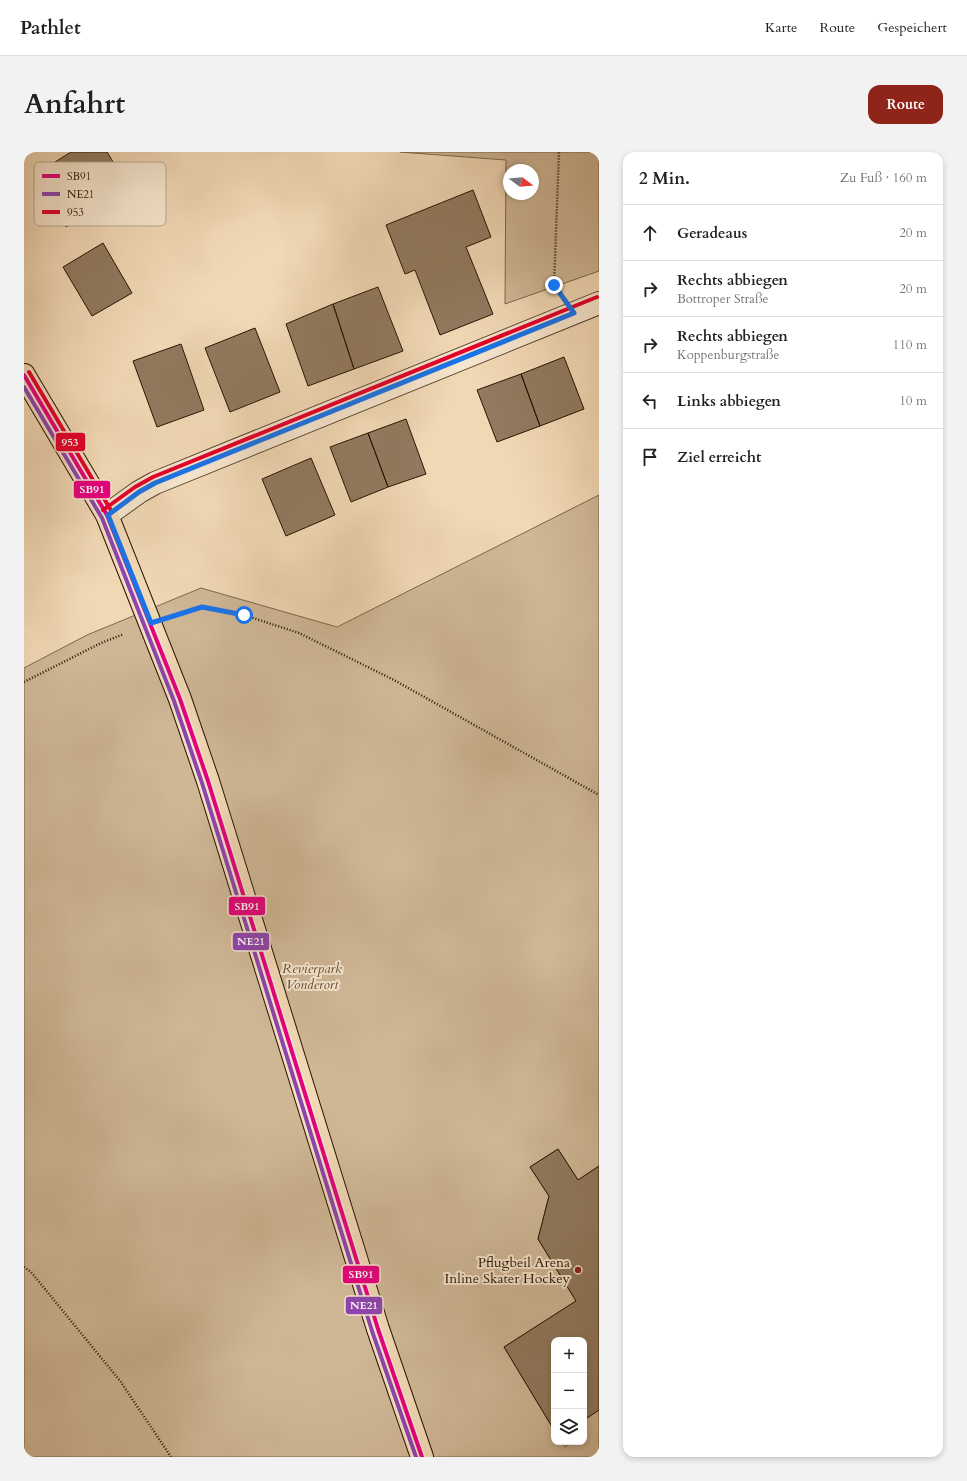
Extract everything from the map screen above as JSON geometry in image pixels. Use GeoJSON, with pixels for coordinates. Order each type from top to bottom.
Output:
{"type":"FeatureCollection","features":[{"type":"Feature","properties":{"kind":"main road"},"geometry":{"type":"LineString","coordinates":[[24,375],[108,515],[180,699],[208,781],[373,1314],[422,1457]]}},
{"type":"Feature","properties":{"kind":"street"},"geometry":{"type":"LineString","coordinates":[[108,515],[139,492],[155,483],[599,303]]}},
{"type":"Feature","properties":{"kind":"path"},"geometry":{"type":"LineString","coordinates":[[559,152],[554,285],[574,313]]}},
{"type":"Feature","properties":{"kind":"path"},"geometry":{"type":"LineString","coordinates":[[24,682],[101,643],[151,623],[202,607],[244,615],[299,633],[394,680],[599,795]]}},
{"type":"Feature","properties":{"kind":"path"},"geometry":{"type":"LineString","coordinates":[[24,1267],[31,1272],[121,1382],[171,1457]]}},
{"type":"Feature","properties":{"kind":"green space"},"geometry":{"type":"Polygon","coordinates":[[[400,152],[599,152],[599,271],[505,304],[506,200],[539,200],[539,164],[506,164],[506,160],[400,152]]]}},
{"type":"Feature","properties":{"kind":"green space","name":"Revierpark Vonderort"},"geometry":{"type":"Polygon","coordinates":[[[599,495],[599,1166],[578,1180],[558,1149],[530,1167],[549,1196],[538,1239],[576,1301],[504,1347],[551,1425],[551,1445],[564,1445],[565,1447],[568,1445],[587,1445],[587,1418],[599,1410],[599,1457],[24,1457],[24,668],[87,635],[201,588],[337,627],[599,495]]]}},
{"type":"Feature","properties":{"kind":"building"},"geometry":{"type":"Polygon","coordinates":[[[71,152],[107,152],[113,162],[55,162],[71,152]]]}},
{"type":"Feature","properties":{"kind":"building"},"geometry":{"type":"Polygon","coordinates":[[[473,190],[491,237],[466,247],[493,314],[440,335],[415,270],[405,274],[386,225],[473,190]]]}},
{"type":"Feature","properties":{"kind":"building"},"geometry":{"type":"Polygon","coordinates":[[[103,243],[132,293],[92,316],[63,267],[103,243]]]}},
{"type":"Feature","properties":{"kind":"building"},"geometry":{"type":"Polygon","coordinates":[[[378,287],[403,351],[354,369],[333,304],[378,287]]]}},
{"type":"Feature","properties":{"kind":"building"},"geometry":{"type":"Polygon","coordinates":[[[333,304],[354,369],[308,386],[286,324],[333,304]]]}},
{"type":"Feature","properties":{"kind":"building"},"geometry":{"type":"Polygon","coordinates":[[[255,328],[280,392],[230,412],[205,348],[255,328]]]}},
{"type":"Feature","properties":{"kind":"building"},"geometry":{"type":"Polygon","coordinates":[[[181,344],[204,410],[157,427],[133,361],[181,344]]]}},
{"type":"Feature","properties":{"kind":"building"},"geometry":{"type":"Polygon","coordinates":[[[564,357],[584,409],[540,426],[521,374],[564,357]]]}},
{"type":"Feature","properties":{"kind":"building"},"geometry":{"type":"Polygon","coordinates":[[[521,374],[540,426],[497,442],[477,390],[521,374]]]}},
{"type":"Feature","properties":{"kind":"building"},"geometry":{"type":"Polygon","coordinates":[[[406,419],[426,474],[388,487],[368,433],[406,419]]]}},
{"type":"Feature","properties":{"kind":"building"},"geometry":{"type":"Polygon","coordinates":[[[368,433],[388,487],[351,502],[330,447],[368,433]]]}},
{"type":"Feature","properties":{"kind":"building"},"geometry":{"type":"Polygon","coordinates":[[[311,458],[335,515],[286,536],[262,479],[311,458]]]}},
{"type":"Feature","properties":{"kind":"building","name":"Pflugbeil Arena Inline Skater Hockey"},"geometry":{"type":"Polygon","coordinates":[[[558,1149],[578,1180],[599,1166],[599,1410],[587,1418],[587,1337],[551,1337],[551,1425],[504,1347],[576,1301],[538,1239],[549,1196],[530,1167],[558,1149]]]}},
{"type":"Feature","properties":{"kind":"transit line","name":"953"},"geometry":{"type":"LineString","coordinates":[[103,510],[135,487],[153,477],[597,297]]}},
{"type":"Feature","properties":{"kind":"transit line","name":"953"},"geometry":{"type":"LineString","coordinates":[[29,372],[112,512]]}},
{"type":"Feature","properties":{"kind":"transit line","name":"SB91"},"geometry":{"type":"LineString","coordinates":[[24,375],[107,515],[180,699],[208,781],[378,1329],[422,1457]]}},
{"type":"Feature","properties":{"kind":"transit line","name":"NE21"},"geometry":{"type":"LineString","coordinates":[[24,387],[102,518],[174,701],[202,783],[372,1331],[416,1457]]}},
{"type":"Feature","properties":{"kind":"place","name":"Pflugbeil Arena Inline Skater Hockey"},"geometry":{"type":"Point","coordinates":[578,1270]}},
{"type":"Feature","properties":{"kind":"route"},"geometry":{"type":"LineString","coordinates":[[244,615],[202,607],[151,623],[108,515],[139,492],[155,483],[574,313],[554,285]]}}]}
